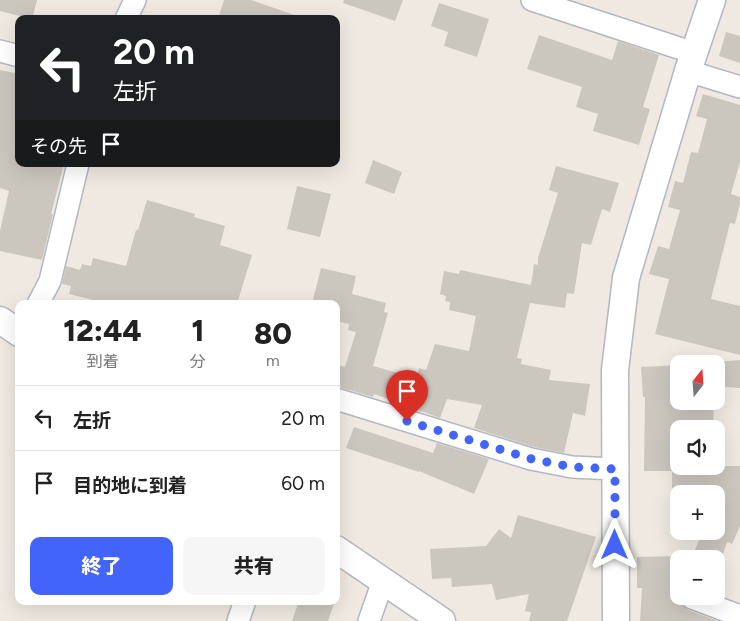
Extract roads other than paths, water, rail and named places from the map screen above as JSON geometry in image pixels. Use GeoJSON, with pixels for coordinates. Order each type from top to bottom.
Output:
{"type":"FeatureCollection","features":[{"type":"Feature","properties":{"kind":"street"},"geometry":{"type":"LineString","coordinates":[[128,15],[135,0]]}},
{"type":"Feature","properties":{"kind":"street"},"geometry":{"type":"LineString","coordinates":[[532,0],[691,62],[740,88]]}},
{"type":"Feature","properties":{"kind":"street"},"geometry":{"type":"LineString","coordinates":[[616,621],[615,370],[626,278],[691,62],[712,0]]}},
{"type":"Feature","properties":{"kind":"street"},"geometry":{"type":"LineString","coordinates":[[0,51],[15,55]]}},
{"type":"Feature","properties":{"kind":"street"},"geometry":{"type":"LineString","coordinates":[[40,300],[50,281],[77,167]]}},
{"type":"Feature","properties":{"kind":"street"},"geometry":{"type":"LineString","coordinates":[[0,320],[15,330]]}},
{"type":"Feature","properties":{"kind":"street"},"geometry":{"type":"LineString","coordinates":[[340,399],[532,459],[572,467],[615,469]]}},
{"type":"Feature","properties":{"kind":"street"},"geometry":{"type":"LineString","coordinates":[[340,552],[442,621]]}},
{"type":"Feature","properties":{"kind":"street"},"geometry":{"type":"LineString","coordinates":[[369,621],[383,581]]}},
{"type":"Feature","properties":{"kind":"street"},"geometry":{"type":"LineString","coordinates":[[238,621],[244,605]]}},
{"type":"Feature","properties":{"kind":"street"},"geometry":{"type":"LineString","coordinates":[[711,605],[740,616]]}}]}
